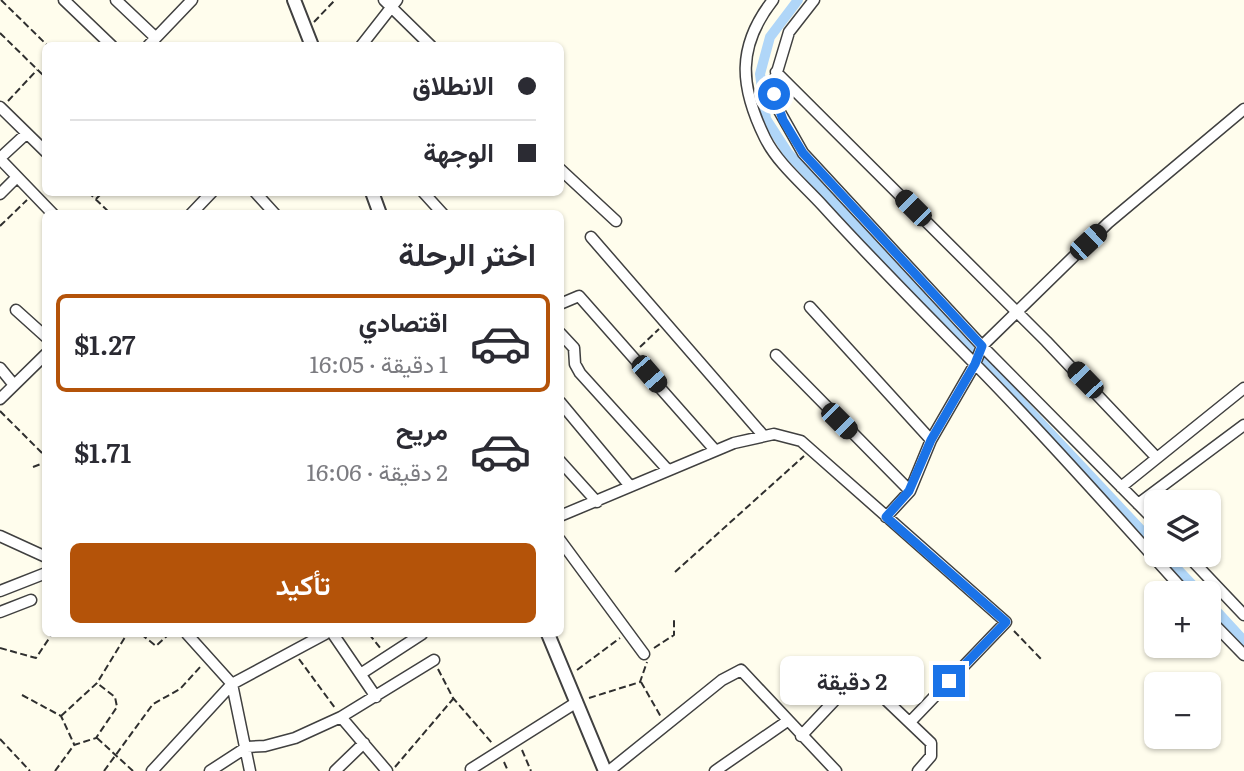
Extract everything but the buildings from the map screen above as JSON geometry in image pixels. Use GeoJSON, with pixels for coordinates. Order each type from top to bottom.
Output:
{"type":"FeatureCollection","features":[{"type":"Feature","properties":{"kind":"street"},"geometry":{"type":"LineString","coordinates":[[64,0],[108,42]]}},
{"type":"Feature","properties":{"kind":"street"},"geometry":{"type":"LineString","coordinates":[[116,0],[151,41],[188,1]]}},
{"type":"Feature","properties":{"kind":"street"},"geometry":{"type":"LineString","coordinates":[[294,0],[310,42]]}},
{"type":"Feature","properties":{"kind":"street"},"geometry":{"type":"LineString","coordinates":[[773,0],[753,33],[745,54],[744,81],[766,139],[783,163],[885,273],[975,364],[1175,581]]}},
{"type":"Feature","properties":{"kind":"street"},"geometry":{"type":"LineString","coordinates":[[814,0],[789,32],[776,72],[774,94],[777,107],[803,153],[982,346],[1144,510]]}},
{"type":"Feature","properties":{"kind":"street"},"geometry":{"type":"LineString","coordinates":[[363,42],[391,2],[427,42]]}},
{"type":"Feature","properties":{"kind":"street"},"geometry":{"type":"LineString","coordinates":[[776,72],[1016,311],[1156,457]]}},
{"type":"Feature","properties":{"kind":"street"},"geometry":{"type":"LineString","coordinates":[[1,107],[42,148]]}},
{"type":"Feature","properties":{"kind":"street"},"geometry":{"type":"LineString","coordinates":[[886,517],[909,491],[931,440],[975,364],[982,346],[1149,187],[1244,109]]}},
{"type":"Feature","properties":{"kind":"street"},"geometry":{"type":"LineString","coordinates":[[26,134],[0,159],[49,210]]}},
{"type":"Feature","properties":{"kind":"street"},"geometry":{"type":"LineString","coordinates":[[564,173],[616,221]]}},
{"type":"Feature","properties":{"kind":"street"},"geometry":{"type":"LineString","coordinates":[[0,194],[17,177]]}},
{"type":"Feature","properties":{"kind":"street"},"geometry":{"type":"LineString","coordinates":[[195,210],[208,196]]}},
{"type":"Feature","properties":{"kind":"street"},"geometry":{"type":"LineString","coordinates":[[259,196],[271,210]]}},
{"type":"Feature","properties":{"kind":"street"},"geometry":{"type":"LineString","coordinates":[[427,196],[439,210]]}},
{"type":"Feature","properties":{"kind":"street"},"geometry":{"type":"LineString","coordinates":[[592,237],[762,434]]}},
{"type":"Feature","properties":{"kind":"street"},"geometry":{"type":"LineString","coordinates":[[564,302],[579,296],[714,449]]}},
{"type":"Feature","properties":{"kind":"street"},"geometry":{"type":"LineString","coordinates":[[810,307],[931,440]]}},
{"type":"Feature","properties":{"kind":"street"},"geometry":{"type":"LineString","coordinates":[[16,310],[42,333]]}},
{"type":"Feature","properties":{"kind":"street"},"geometry":{"type":"LineString","coordinates":[[564,337],[574,348],[576,368],[667,469]]}},
{"type":"Feature","properties":{"kind":"street"},"geometry":{"type":"LineString","coordinates":[[776,355],[909,491]]}},
{"type":"Feature","properties":{"kind":"street"},"geometry":{"type":"LineString","coordinates":[[0,399],[42,358]]}},
{"type":"Feature","properties":{"kind":"street"},"geometry":{"type":"LineString","coordinates":[[0,369],[14,385]]}},
{"type":"Feature","properties":{"kind":"street"},"geometry":{"type":"LineString","coordinates":[[1121,487],[1244,388]]}},
{"type":"Feature","properties":{"kind":"street"},"geometry":{"type":"LineString","coordinates":[[564,407],[630,486]]}},
{"type":"Feature","properties":{"kind":"street"},"geometry":{"type":"LineString","coordinates":[[1138,504],[1244,425]]}},
{"type":"Feature","properties":{"kind":"street"},"geometry":{"type":"LineString","coordinates":[[564,514],[714,449],[762,434],[787,435],[812,449],[1006,622],[911,721]]}},
{"type":"Feature","properties":{"kind":"street"},"geometry":{"type":"LineString","coordinates":[[564,465],[597,502]]}},
{"type":"Feature","properties":{"kind":"street"},"geometry":{"type":"LineString","coordinates":[[0,536],[42,555]]}},
{"type":"Feature","properties":{"kind":"street"},"geometry":{"type":"LineString","coordinates":[[564,546],[644,654]]}},
{"type":"Feature","properties":{"kind":"street"},"geometry":{"type":"LineString","coordinates":[[1198,567],[1244,615]]}},
{"type":"Feature","properties":{"kind":"street"},"geometry":{"type":"LineString","coordinates":[[0,591],[42,575]]}},
{"type":"Feature","properties":{"kind":"street"},"geometry":{"type":"LineString","coordinates":[[0,612],[31,600]]}},
{"type":"Feature","properties":{"kind":"street"},"geometry":{"type":"LineString","coordinates":[[1221,631],[1244,655]]}},
{"type":"Feature","properties":{"kind":"street"},"geometry":{"type":"LineString","coordinates":[[190,637],[232,684],[250,771]]}},
{"type":"Feature","properties":{"kind":"street"},"geometry":{"type":"LineString","coordinates":[[152,771],[232,684],[319,637]]}},
{"type":"Feature","properties":{"kind":"street"},"geometry":{"type":"LineString","coordinates":[[335,637],[376,697]]}},
{"type":"Feature","properties":{"kind":"street"},"geometry":{"type":"LineString","coordinates":[[362,673],[418,637]]}},
{"type":"Feature","properties":{"kind":"street"},"geometry":{"type":"LineString","coordinates":[[549,637],[607,771],[665,723],[733,672],[741,670],[786,722],[836,771]]}},
{"type":"Feature","properties":{"kind":"street"},"geometry":{"type":"LineString","coordinates":[[209,771],[247,747],[265,746],[295,737],[341,717],[434,660]]}},
{"type":"Feature","properties":{"kind":"street"},"geometry":{"type":"LineString","coordinates":[[801,736],[850,684],[864,679],[926,735],[933,750],[918,771]]}},
{"type":"Feature","properties":{"kind":"street"},"geometry":{"type":"LineString","coordinates":[[471,769],[577,702]]}},
{"type":"Feature","properties":{"kind":"street"},"geometry":{"type":"LineString","coordinates":[[341,717],[389,771]]}},
{"type":"Feature","properties":{"kind":"street"},"geometry":{"type":"LineString","coordinates":[[715,771],[786,722]]}},
{"type":"Feature","properties":{"kind":"street"},"geometry":{"type":"LineString","coordinates":[[335,771],[363,743]]}},
{"type":"Feature","properties":{"kind":"path"},"geometry":{"type":"LineString","coordinates":[[1,0],[44,42]]}},
{"type":"Feature","properties":{"kind":"path"},"geometry":{"type":"LineString","coordinates":[[306,31],[335,0]]}},
{"type":"Feature","properties":{"kind":"path"},"geometry":{"type":"LineString","coordinates":[[0,33],[42,74]]}},
{"type":"Feature","properties":{"kind":"path"},"geometry":{"type":"LineString","coordinates":[[1,107],[37,70]]}},
{"type":"Feature","properties":{"kind":"path"},"geometry":{"type":"LineString","coordinates":[[0,226],[33,194]]}},
{"type":"Feature","properties":{"kind":"path"},"geometry":{"type":"LineString","coordinates":[[92,196],[107,210]]}},
{"type":"Feature","properties":{"kind":"path"},"geometry":{"type":"LineString","coordinates":[[96,200],[100,196]]}},
{"type":"Feature","properties":{"kind":"path"},"geometry":{"type":"LineString","coordinates":[[632,356],[666,321]]}},
{"type":"Feature","properties":{"kind":"path"},"geometry":{"type":"LineString","coordinates":[[0,411],[42,453]]}},
{"type":"Feature","properties":{"kind":"path"},"geometry":{"type":"LineString","coordinates":[[675,572],[812,449]]}},
{"type":"Feature","properties":{"kind":"path"},"geometry":{"type":"LineString","coordinates":[[33,467],[42,464]]}},
{"type":"Feature","properties":{"kind":"path"},"geometry":{"type":"LineString","coordinates":[[577,702],[640,681],[648,666],[644,654],[674,635],[674,618]]}},
{"type":"Feature","properties":{"kind":"path"},"geometry":{"type":"LineString","coordinates":[[1006,622],[1041,659]]}},
{"type":"Feature","properties":{"kind":"path"},"geometry":{"type":"LineString","coordinates":[[566,678],[626,633]]}},
{"type":"Feature","properties":{"kind":"path"},"geometry":{"type":"LineString","coordinates":[[0,648],[36,658],[50,637]]}},
{"type":"Feature","properties":{"kind":"path"},"geometry":{"type":"LineString","coordinates":[[61,716],[97,683],[125,637]]}},
{"type":"Feature","properties":{"kind":"path"},"geometry":{"type":"LineString","coordinates":[[146,637],[156,646],[166,637]]}},
{"type":"Feature","properties":{"kind":"path"},"geometry":{"type":"LineString","coordinates":[[371,637],[388,657]]}},
{"type":"Feature","properties":{"kind":"path"},"geometry":{"type":"LineString","coordinates":[[292,650],[341,717]]}},
{"type":"Feature","properties":{"kind":"path"},"geometry":{"type":"LineString","coordinates":[[104,771],[153,704],[180,689],[209,657]]}},
{"type":"Feature","properties":{"kind":"path"},"geometry":{"type":"LineString","coordinates":[[434,660],[453,698],[499,750]]}},
{"type":"Feature","properties":{"kind":"path"},"geometry":{"type":"LineString","coordinates":[[640,681],[665,723]]}},
{"type":"Feature","properties":{"kind":"path"},"geometry":{"type":"LineString","coordinates":[[55,771],[74,745],[96,737],[117,706],[116,697],[97,683]]}},
{"type":"Feature","properties":{"kind":"path"},"geometry":{"type":"LineString","coordinates":[[22,695],[61,716],[74,745]]}},
{"type":"Feature","properties":{"kind":"path"},"geometry":{"type":"LineString","coordinates":[[389,771],[453,698]]}},
{"type":"Feature","properties":{"kind":"path"},"geometry":{"type":"LineString","coordinates":[[96,737],[133,771]]}},
{"type":"Feature","properties":{"kind":"path"},"geometry":{"type":"LineString","coordinates":[[0,739],[30,771]]}},
{"type":"Feature","properties":{"kind":"path"},"geometry":{"type":"LineString","coordinates":[[517,740],[531,771]]}},
{"type":"Feature","properties":{"kind":"waterway"},"geometry":{"type":"LineString","coordinates":[[798,0],[770,37],[760,74],[766,119],[788,153],[1144,533]]}},
{"type":"Feature","properties":{"kind":"waterway"},"geometry":{"type":"LineString","coordinates":[[1175,567],[1189,581]]}},
{"type":"Feature","properties":{"kind":"waterway"},"geometry":{"type":"LineString","coordinates":[[1221,616],[1244,641]]}},
{"type":"Feature","properties":{"kind":"route"},"geometry":{"type":"LineString","coordinates":[[774,94],[783,120],[803,153],[982,346],[975,364],[931,440],[909,491],[886,517],[1006,622],[949,681]]}}]}
